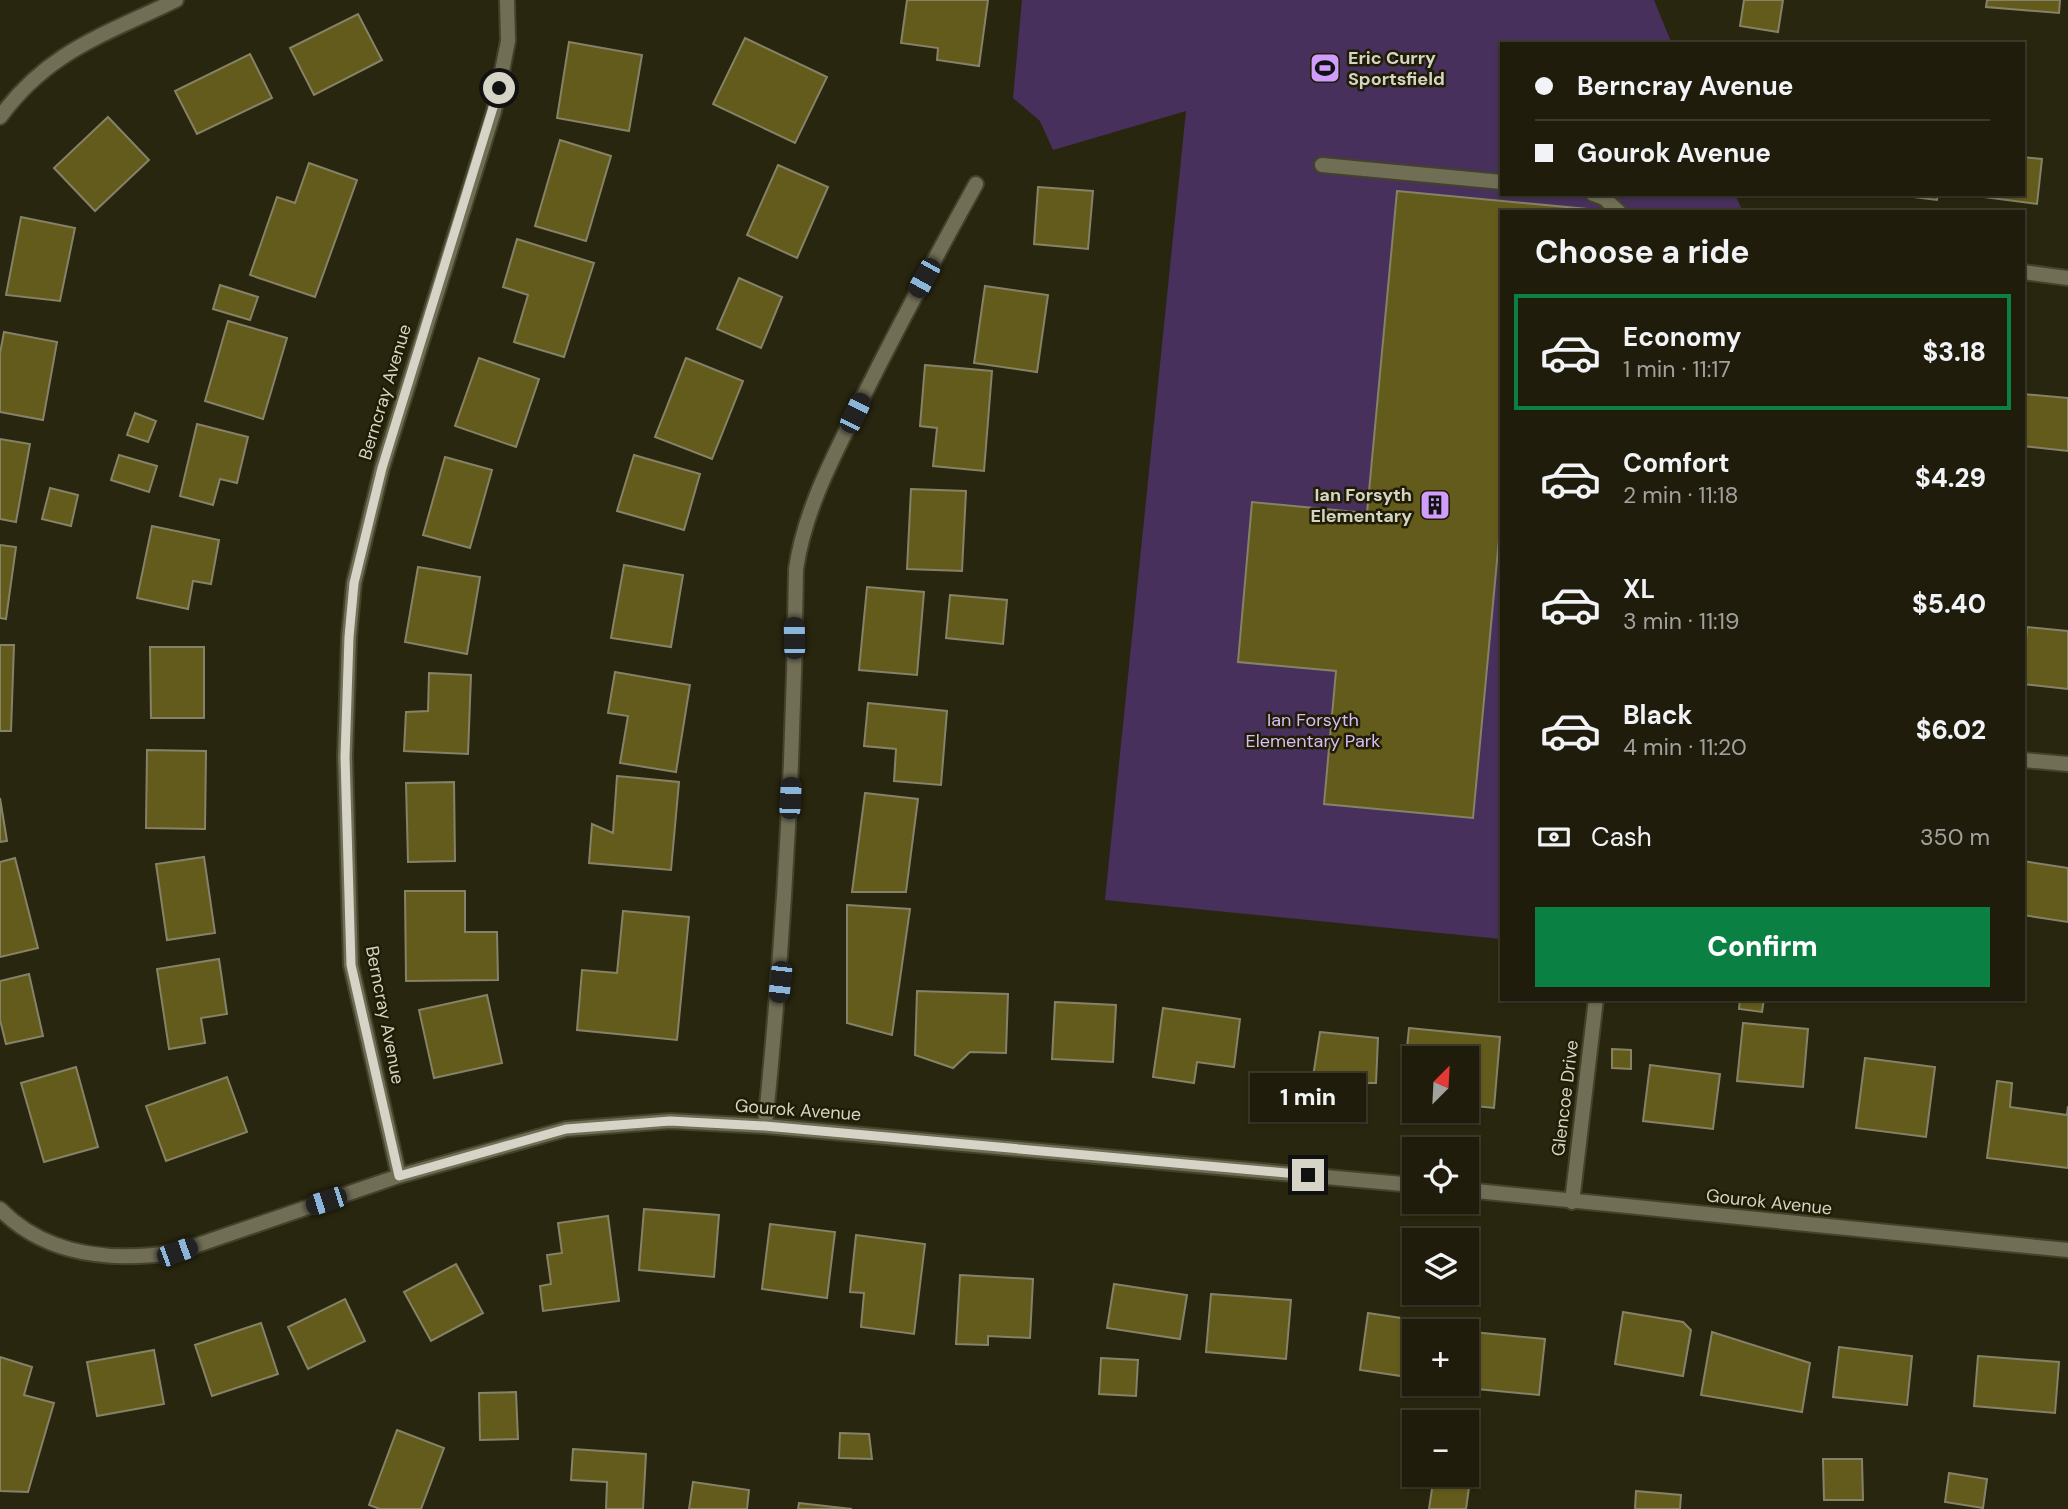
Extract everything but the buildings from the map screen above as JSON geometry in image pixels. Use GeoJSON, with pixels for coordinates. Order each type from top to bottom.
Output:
{"type":"FeatureCollection","features":[{"type":"Feature","properties":{"kind":"street"},"geometry":{"type":"LineString","coordinates":[[0,117],[31,81],[65,53],[176,0]]}},
{"type":"Feature","properties":{"kind":"street","name":"Berncray Avenue"},"geometry":{"type":"LineString","coordinates":[[399,1176],[351,965],[345,757],[350,624],[354,583],[382,468],[494,111],[508,41],[506,0]]}},
{"type":"Feature","properties":{"kind":"street"},"geometry":{"type":"LineString","coordinates":[[1322,165],[1500,182]]}},
{"type":"Feature","properties":{"kind":"street"},"geometry":{"type":"LineString","coordinates":[[765,1126],[782,958],[791,771],[796,569],[800,545],[813,500],[833,458],[911,302],[976,184]]}},
{"type":"Feature","properties":{"kind":"street"},"geometry":{"type":"LineString","coordinates":[[1598,196],[1617,210]]}},
{"type":"Feature","properties":{"kind":"street"},"geometry":{"type":"LineString","coordinates":[[2025,272],[2068,278]]}},
{"type":"Feature","properties":{"kind":"street"},"geometry":{"type":"LineString","coordinates":[[2025,760],[2068,764]]}},
{"type":"Feature","properties":{"kind":"street","name":"Glencoe Drive"},"geometry":{"type":"LineString","coordinates":[[1572,1202],[1596,1001]]}},
{"type":"Feature","properties":{"kind":"street","name":"Gourok Avenue"},"geometry":{"type":"LineString","coordinates":[[0,1209],[26,1229],[61,1247],[99,1257],[139,1258],[177,1252],[399,1176],[566,1129],[670,1121],[765,1126],[1402,1184]]}},
{"type":"Feature","properties":{"kind":"street","name":"Gourok Avenue"},"geometry":{"type":"LineString","coordinates":[[1479,1191],[2068,1250]]}},
{"type":"Feature","properties":{"kind":"green space","name":"Ian Forsyth Elementary Park"},"geometry":{"type":"Polygon","coordinates":[[[1022,0],[1654,0],[1671,42],[1500,42],[1500,196],[1736,196],[1742,210],[1500,210],[1500,939],[1105,900],[1186,111],[1053,150],[1040,121],[1013,98],[1022,0]]]}},
{"type":"Feature","properties":{"kind":"place","name":"Eric Curry Sportsfield"},"geometry":{"type":"Point","coordinates":[1325,68]}},
{"type":"Feature","properties":{"kind":"place","name":"Ian Forsyth Elementary"},"geometry":{"type":"Point","coordinates":[1435,505]}},
{"type":"Feature","properties":{"kind":"route"},"geometry":{"type":"LineString","coordinates":[[499,88],[382,468],[354,583],[349,637],[345,757],[351,965],[399,1176],[566,1129],[670,1121],[765,1126],[1308,1175]]}}]}
